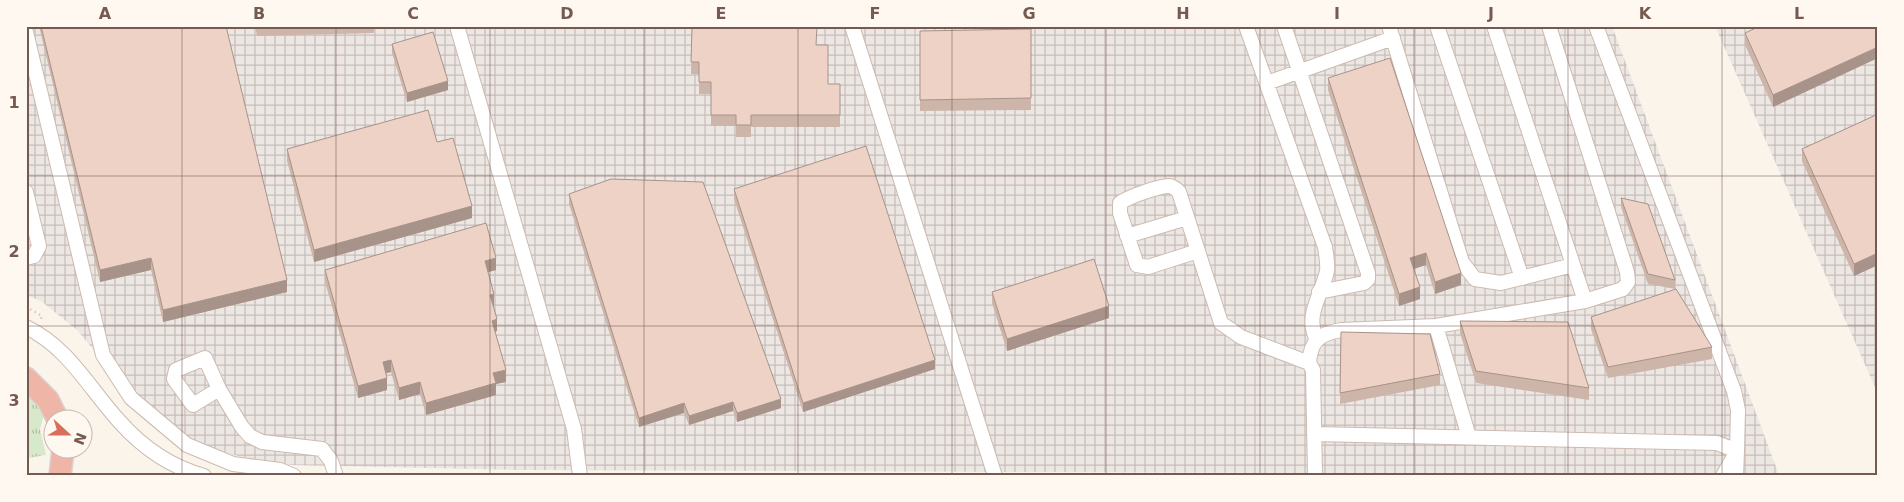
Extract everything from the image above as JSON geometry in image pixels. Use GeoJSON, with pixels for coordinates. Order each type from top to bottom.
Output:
{"type":"FeatureCollection","features":[{"type":"Feature","properties":{"kind":"highway"},"geometry":{"type":"LineString","coordinates":[[26,378],[48,400],[53,410]]}},
{"type":"Feature","properties":{"kind":"highway"},"geometry":{"type":"LineString","coordinates":[[60,476],[62,460]]}},
{"type":"Feature","properties":{"kind":"street"},"geometry":{"type":"LineString","coordinates":[[457,26],[574,429],[580,476]]}},
{"type":"Feature","properties":{"kind":"street"},"geometry":{"type":"LineString","coordinates":[[852,26],[995,476]]}},
{"type":"Feature","properties":{"kind":"street"},"geometry":{"type":"LineString","coordinates":[[1246,26],[1325,247],[1327,268],[1311,320],[1312,330],[1317,340]]}},
{"type":"Feature","properties":{"kind":"street"},"geometry":{"type":"LineString","coordinates":[[1284,26],[1368,273],[1368,279],[1364,283],[1319,292]]}},
{"type":"Feature","properties":{"kind":"street"},"geometry":{"type":"LineString","coordinates":[[1437,26],[1522,278]]}},
{"type":"Feature","properties":{"kind":"street"},"geometry":{"type":"LineString","coordinates":[[1494,26],[1585,301]]}},
{"type":"Feature","properties":{"kind":"street"},"geometry":{"type":"LineString","coordinates":[[1314,476],[1313,370],[1309,363],[1310,350],[1317,340],[1327,333],[1341,330],[1436,326],[1585,301],[1623,289],[1628,282],[1548,26]]}},
{"type":"Feature","properties":{"kind":"street"},"geometry":{"type":"LineString","coordinates":[[1596,26],[1734,391],[1738,410],[1736,476]]}},
{"type":"Feature","properties":{"kind":"street"},"geometry":{"type":"LineString","coordinates":[[26,32],[103,355],[131,398],[187,444],[233,464],[280,470],[294,476]]}},
{"type":"Feature","properties":{"kind":"street"},"geometry":{"type":"LineString","coordinates":[[1267,83],[1300,72],[1391,32],[1462,262],[1475,279],[1500,283],[1573,265]]}},
{"type":"Feature","properties":{"kind":"street"},"geometry":{"type":"LineString","coordinates":[[1198,251],[1143,268],[1137,264],[1120,213],[1120,203],[1125,199],[1158,189],[1170,186],[1175,188],[1179,192],[1187,218],[1198,251],[1221,323],[1241,337],[1309,363]]}},
{"type":"Feature","properties":{"kind":"street"},"geometry":{"type":"LineString","coordinates":[[26,192],[39,246],[34,256],[26,258]]}},
{"type":"Feature","properties":{"kind":"street"},"geometry":{"type":"LineString","coordinates":[[1128,236],[1187,218]]}},
{"type":"Feature","properties":{"kind":"street"},"geometry":{"type":"LineString","coordinates":[[1436,326],[1469,437]]}},
{"type":"Feature","properties":{"kind":"street"},"geometry":{"type":"LineString","coordinates":[[26,327],[65,355],[134,438],[170,462],[204,476]]}},
{"type":"Feature","properties":{"kind":"street"},"geometry":{"type":"LineString","coordinates":[[219,389],[242,427],[250,436],[262,442],[322,449],[331,461],[336,476]]}},
{"type":"Feature","properties":{"kind":"street"},"geometry":{"type":"LineString","coordinates":[[1314,434],[1718,443],[1737,451]]}},
{"type":"Feature","properties":{"kind":"street"},"geometry":{"type":"LineString","coordinates":[[1724,476],[1737,451]]}},
{"type":"Feature","properties":{"kind":"path"},"geometry":{"type":"LineString","coordinates":[[26,307],[42,316]]}},
{"type":"Feature","properties":{"kind":"shaded area"},"geometry":{"type":"Polygon","coordinates":[[[26,26],[1612,26],[1779,475],[517,470],[291,465],[238,456],[198,444],[171,430],[117,378],[77,330],[41,301],[26,295],[26,26]]]}},
{"type":"Feature","properties":{"kind":"shaded area"},"geometry":{"type":"Polygon","coordinates":[[[1715,26],[1878,26],[1878,394],[1715,26]]]}},
{"type":"Feature","properties":{"kind":"green space"},"geometry":{"type":"Polygon","coordinates":[[[26,384],[46,408],[45,410],[42,410],[40,429],[42,456],[28,458],[26,450],[26,384]]]}},
{"type":"Feature","properties":{"kind":"building"},"geometry":{"type":"Polygon","coordinates":[[[41,26],[226,26],[287,280],[163,310],[151,258],[100,270],[41,26]]]}},
{"type":"Feature","properties":{"kind":"building"},"geometry":{"type":"Polygon","coordinates":[[[692,26],[817,26],[816,45],[828,45],[828,84],[840,84],[840,115],[751,115],[751,125],[736,125],[736,115],[711,115],[711,82],[699,82],[699,62],[691,62],[692,26]]]}},
{"type":"Feature","properties":{"kind":"building"},"geometry":{"type":"Polygon","coordinates":[[[1760,26],[1878,26],[1878,47],[1773,95],[1745,33],[1760,26]]]}},
{"type":"Feature","properties":{"kind":"building"},"geometry":{"type":"Polygon","coordinates":[[[1031,29],[1031,98],[920,100],[920,31],[1031,29]]]}},
{"type":"Feature","properties":{"kind":"building"},"geometry":{"type":"Polygon","coordinates":[[[433,32],[448,81],[407,93],[392,44],[433,32]]]}},
{"type":"Feature","properties":{"kind":"building"},"geometry":{"type":"Polygon","coordinates":[[[1390,58],[1461,273],[1435,282],[1426,253],[1410,258],[1420,287],[1399,294],[1328,78],[1390,58]]]}},
{"type":"Feature","properties":{"kind":"building"},"geometry":{"type":"Polygon","coordinates":[[[428,110],[437,142],[453,138],[472,206],[314,250],[287,149],[428,110]]]}},
{"type":"Feature","properties":{"kind":"building"},"geometry":{"type":"Polygon","coordinates":[[[1878,114],[1878,253],[1854,264],[1802,149],[1878,114]]]}},
{"type":"Feature","properties":{"kind":"building"},"geometry":{"type":"Polygon","coordinates":[[[866,146],[935,360],[803,403],[734,189],[866,146]]]}},
{"type":"Feature","properties":{"kind":"building"},"geometry":{"type":"Polygon","coordinates":[[[611,179],[703,182],[781,399],[737,413],[733,402],[689,416],[684,403],[639,418],[569,194],[611,179]]]}},
{"type":"Feature","properties":{"kind":"building"},"geometry":{"type":"Polygon","coordinates":[[[1621,198],[1648,204],[1675,280],[1648,274],[1621,198]]]}},
{"type":"Feature","properties":{"kind":"building"},"geometry":{"type":"Polygon","coordinates":[[[486,223],[496,258],[485,261],[494,294],[490,295],[497,319],[492,321],[506,370],[493,373],[496,383],[426,403],[420,382],[399,388],[391,360],[383,362],[387,378],[358,386],[325,270],[486,223]]]}},
{"type":"Feature","properties":{"kind":"building"},"geometry":{"type":"Polygon","coordinates":[[[1094,259],[1109,306],[1007,339],[992,292],[1094,259]]]}},
{"type":"Feature","properties":{"kind":"building"},"geometry":{"type":"Polygon","coordinates":[[[1676,289],[1712,347],[1608,367],[1591,317],[1676,289]]]}},
{"type":"Feature","properties":{"kind":"building"},"geometry":{"type":"Polygon","coordinates":[[[1460,321],[1568,322],[1589,388],[1476,371],[1460,321]]]}},
{"type":"Feature","properties":{"kind":"building"},"geometry":{"type":"Polygon","coordinates":[[[1341,332],[1430,334],[1440,374],[1340,393],[1341,332]]]}}]}
